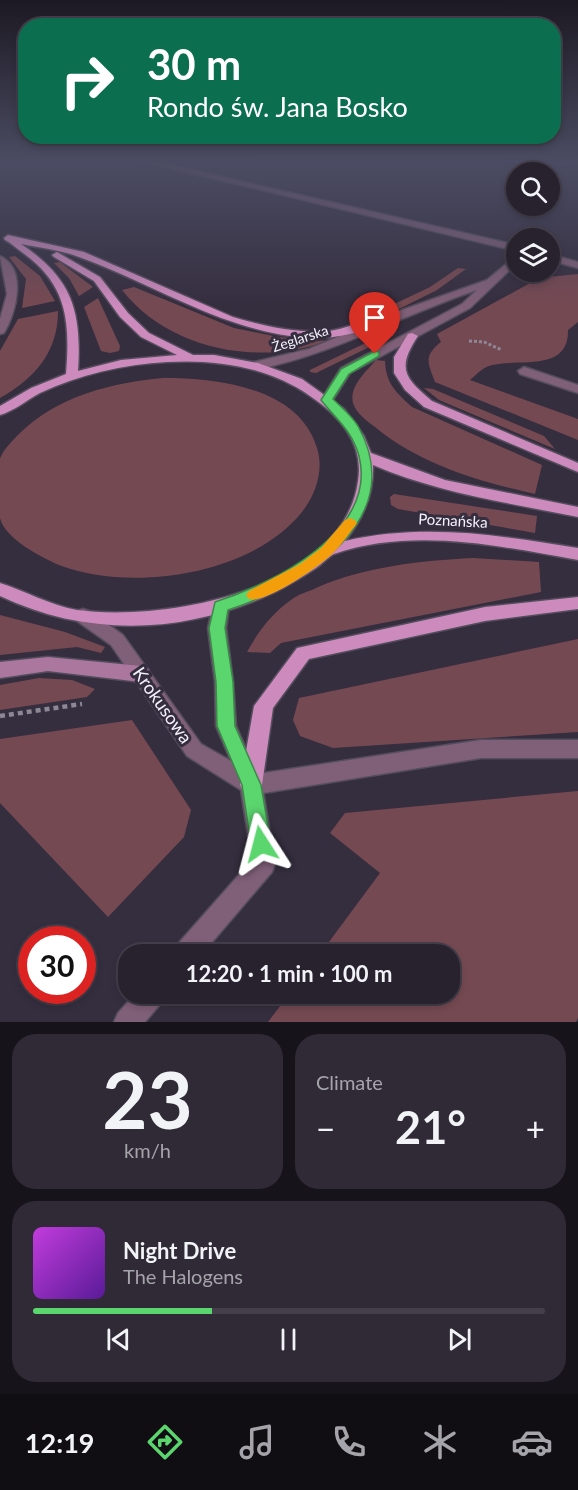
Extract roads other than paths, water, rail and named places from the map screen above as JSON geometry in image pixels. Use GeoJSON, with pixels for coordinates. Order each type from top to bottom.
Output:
{"type":"FeatureCollection","features":[{"type":"Feature","properties":{"kind":"main road"},"geometry":{"type":"LineString","coordinates":[[4,237],[81,254],[229,319],[256,327],[308,335],[331,334],[384,322]]}},
{"type":"Feature","properties":{"kind":"main road"},"geometry":{"type":"LineString","coordinates":[[4,237],[59,255],[87,271],[107,290],[124,315],[145,335],[157,343],[195,358]]}},
{"type":"Feature","properties":{"kind":"main road"},"geometry":{"type":"LineString","coordinates":[[4,237],[47,267],[61,285],[70,304],[72,375]]}},
{"type":"Feature","properties":{"kind":"main road"},"geometry":{"type":"LineString","coordinates":[[412,336],[400,352],[398,363],[400,376],[411,390],[428,404],[578,468]]}},
{"type":"Feature","properties":{"kind":"main road"},"geometry":{"type":"LineString","coordinates":[[0,411],[32,392],[72,375],[129,362],[195,358],[254,366],[293,380],[327,400],[352,425],[365,456],[367,474],[364,493],[357,513],[344,532],[306,568],[281,583],[252,596],[220,606],[152,619],[83,616],[54,611],[2,591]]}},
{"type":"Feature","properties":{"kind":"main road","name":"Poznańska"},"geometry":{"type":"LineString","coordinates":[[365,456],[394,470],[459,488],[578,512]]}},
{"type":"Feature","properties":{"kind":"main road","name":"Poznańska"},"geometry":{"type":"LineString","coordinates":[[326,551],[372,540],[414,536],[485,539],[578,554]]}},
{"type":"Feature","properties":{"kind":"main road"},"geometry":{"type":"LineString","coordinates":[[251,785],[264,706],[303,653],[485,614],[578,603]]}},
{"type":"Feature","properties":{"kind":"street"},"geometry":{"type":"LineString","coordinates":[[345,209],[506,246]]}},
{"type":"Feature","properties":{"kind":"street"},"geometry":{"type":"LineString","coordinates":[[0,259],[9,268],[12,298],[0,330]]}},
{"type":"Feature","properties":{"kind":"street"},"geometry":{"type":"LineString","coordinates":[[560,260],[578,265]]}},
{"type":"Feature","properties":{"kind":"street","name":"Żeglarska"},"geometry":{"type":"LineString","coordinates":[[327,400],[345,371],[466,306],[506,268]]}},
{"type":"Feature","properties":{"kind":"street","name":"Żeglarska"},"geometry":{"type":"LineString","coordinates":[[254,366],[285,362],[310,354],[442,298],[489,283]]}},
{"type":"Feature","properties":{"kind":"street"},"geometry":{"type":"LineString","coordinates":[[524,371],[578,389]]}},
{"type":"Feature","properties":{"kind":"street"},"geometry":{"type":"LineString","coordinates":[[195,944],[264,864],[251,785],[226,726],[224,682],[217,628],[220,606]]}},
{"type":"Feature","properties":{"kind":"street","name":"Krokusowa"},"geometry":{"type":"LineString","coordinates":[[83,616],[117,640],[194,750],[251,785]]}},
{"type":"Feature","properties":{"kind":"street"},"geometry":{"type":"LineString","coordinates":[[0,670],[48,664],[141,674]]}},
{"type":"Feature","properties":{"kind":"street"},"geometry":{"type":"LineString","coordinates":[[251,785],[482,749],[578,749]]}},
{"type":"Feature","properties":{"kind":"street"},"geometry":{"type":"LineString","coordinates":[[127,1022],[143,1004]]}}]}
